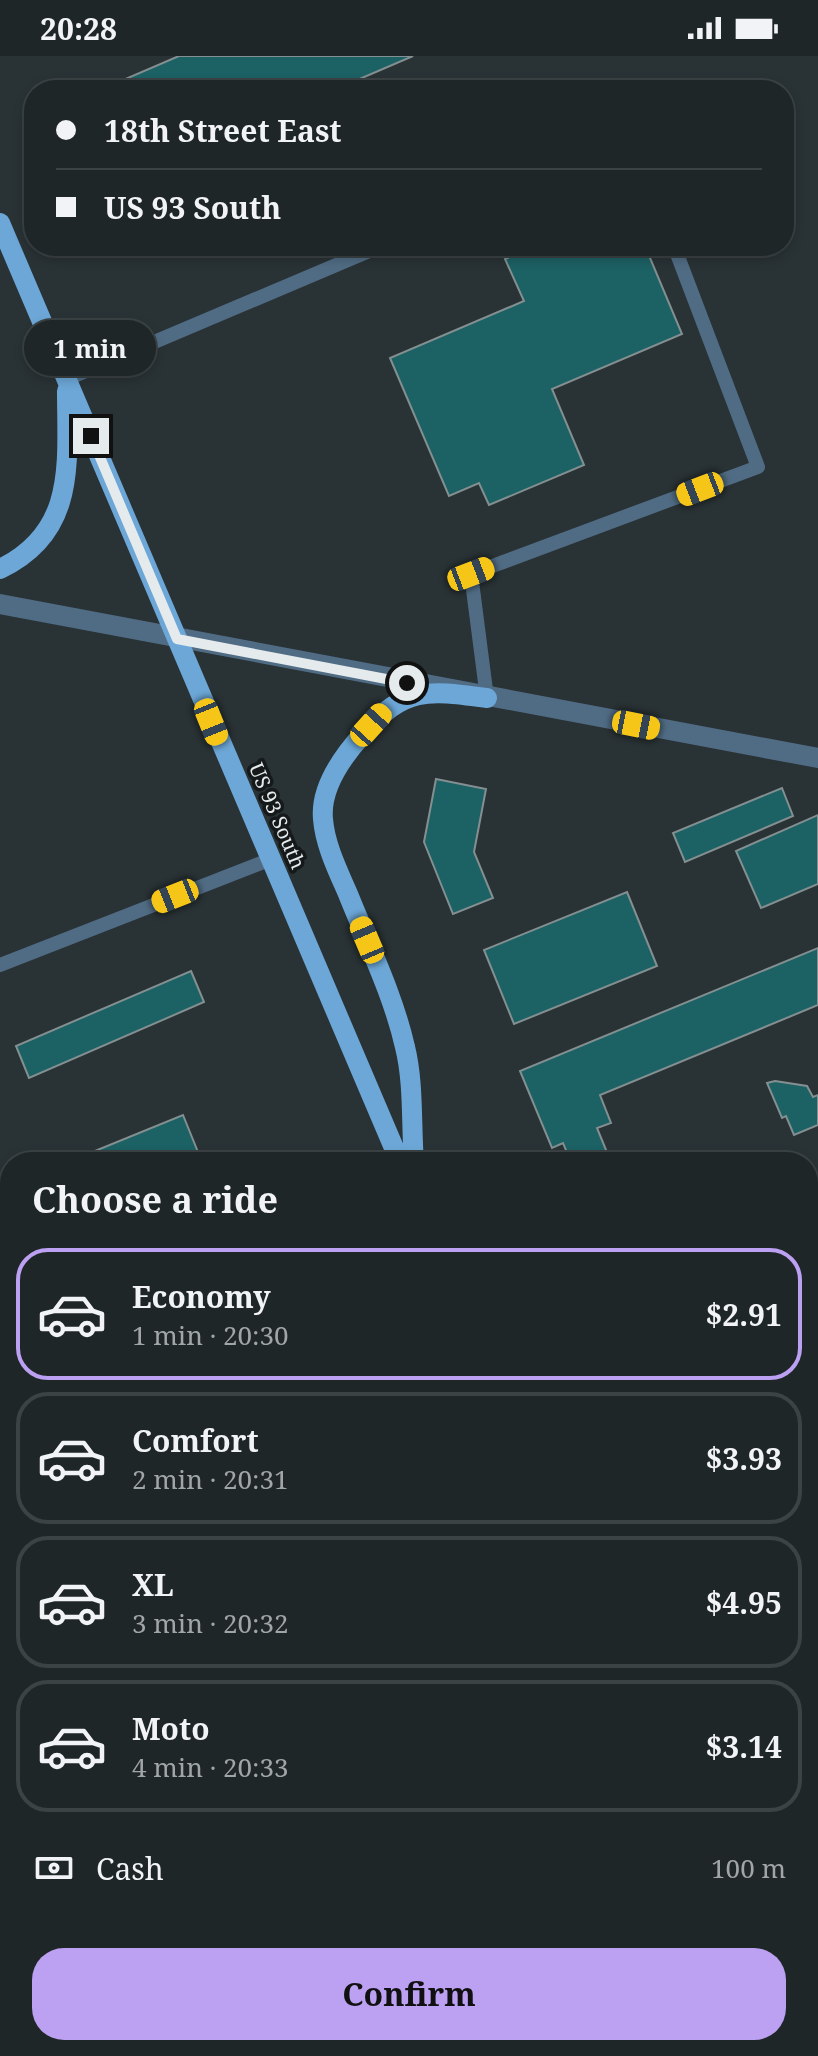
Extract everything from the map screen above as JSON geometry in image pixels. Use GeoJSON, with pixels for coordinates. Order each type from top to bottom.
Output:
{"type":"FeatureCollection","features":[{"type":"Feature","properties":{"kind":"main road","name":"US 93 South"},"geometry":{"type":"LineString","coordinates":[[0,223],[396,1152]]}},
{"type":"Feature","properties":{"kind":"main road"},"geometry":{"type":"LineString","coordinates":[[0,569],[38,543],[60,510],[67,473],[67,379]]}},
{"type":"Feature","properties":{"kind":"main road"},"geometry":{"type":"LineString","coordinates":[[413,1152],[406,1050],[389,993],[334,860],[323,818],[328,786],[341,761],[382,712],[406,696],[435,691],[487,698]]}},
{"type":"Feature","properties":{"kind":"street"},"geometry":{"type":"LineString","coordinates":[[0,604],[818,758]]}},
{"type":"Feature","properties":{"kind":"lane"},"geometry":{"type":"LineString","coordinates":[[67,379],[357,256]]}},
{"type":"Feature","properties":{"kind":"lane"},"geometry":{"type":"LineString","coordinates":[[487,698],[471,574],[758,467],[678,256]]}},
{"type":"Feature","properties":{"kind":"lane"},"geometry":{"type":"LineString","coordinates":[[0,965],[269,860]]}},
{"type":"Feature","properties":{"kind":"building"},"geometry":{"type":"Polygon","coordinates":[[[179,56],[413,56],[357,80],[123,80],[179,56]]]}},
{"type":"Feature","properties":{"kind":"building"},"geometry":{"type":"Polygon","coordinates":[[[512,256],[649,256],[682,334],[552,389],[584,465],[489,505],[479,483],[449,496],[390,358],[524,301],[505,259],[512,256]]]}},
{"type":"Feature","properties":{"kind":"building"},"geometry":{"type":"Polygon","coordinates":[[[436,779],[486,789],[474,852],[493,898],[453,914],[424,842],[436,779]]]}},
{"type":"Feature","properties":{"kind":"building"},"geometry":{"type":"Polygon","coordinates":[[[782,788],[793,816],[685,862],[673,833],[782,788]]]}},
{"type":"Feature","properties":{"kind":"building"},"geometry":{"type":"Polygon","coordinates":[[[818,815],[818,884],[761,908],[736,851],[818,815]]]}},
{"type":"Feature","properties":{"kind":"building"},"geometry":{"type":"Polygon","coordinates":[[[627,892],[657,966],[514,1024],[484,950],[627,892]]]}},
{"type":"Feature","properties":{"kind":"building"},"geometry":{"type":"Polygon","coordinates":[[[818,948],[818,1005],[600,1095],[611,1123],[597,1128],[607,1152],[567,1152],[563,1143],[552,1148],[520,1071],[818,948]]]}},
{"type":"Feature","properties":{"kind":"building"},"geometry":{"type":"Polygon","coordinates":[[[191,971],[204,1002],[29,1078],[16,1046],[191,971]]]}},
{"type":"Feature","properties":{"kind":"building"},"geometry":{"type":"Polygon","coordinates":[[[775,1081],[807,1086],[813,1097],[818,1095],[818,1125],[794,1135],[786,1116],[782,1118],[767,1083],[775,1081]]]}},
{"type":"Feature","properties":{"kind":"building"},"geometry":{"type":"Polygon","coordinates":[[[183,1115],[198,1152],[92,1152],[183,1115]]]}},
{"type":"Feature","properties":{"kind":"route"},"geometry":{"type":"LineString","coordinates":[[91,436],[177,639],[407,683]]}}]}
